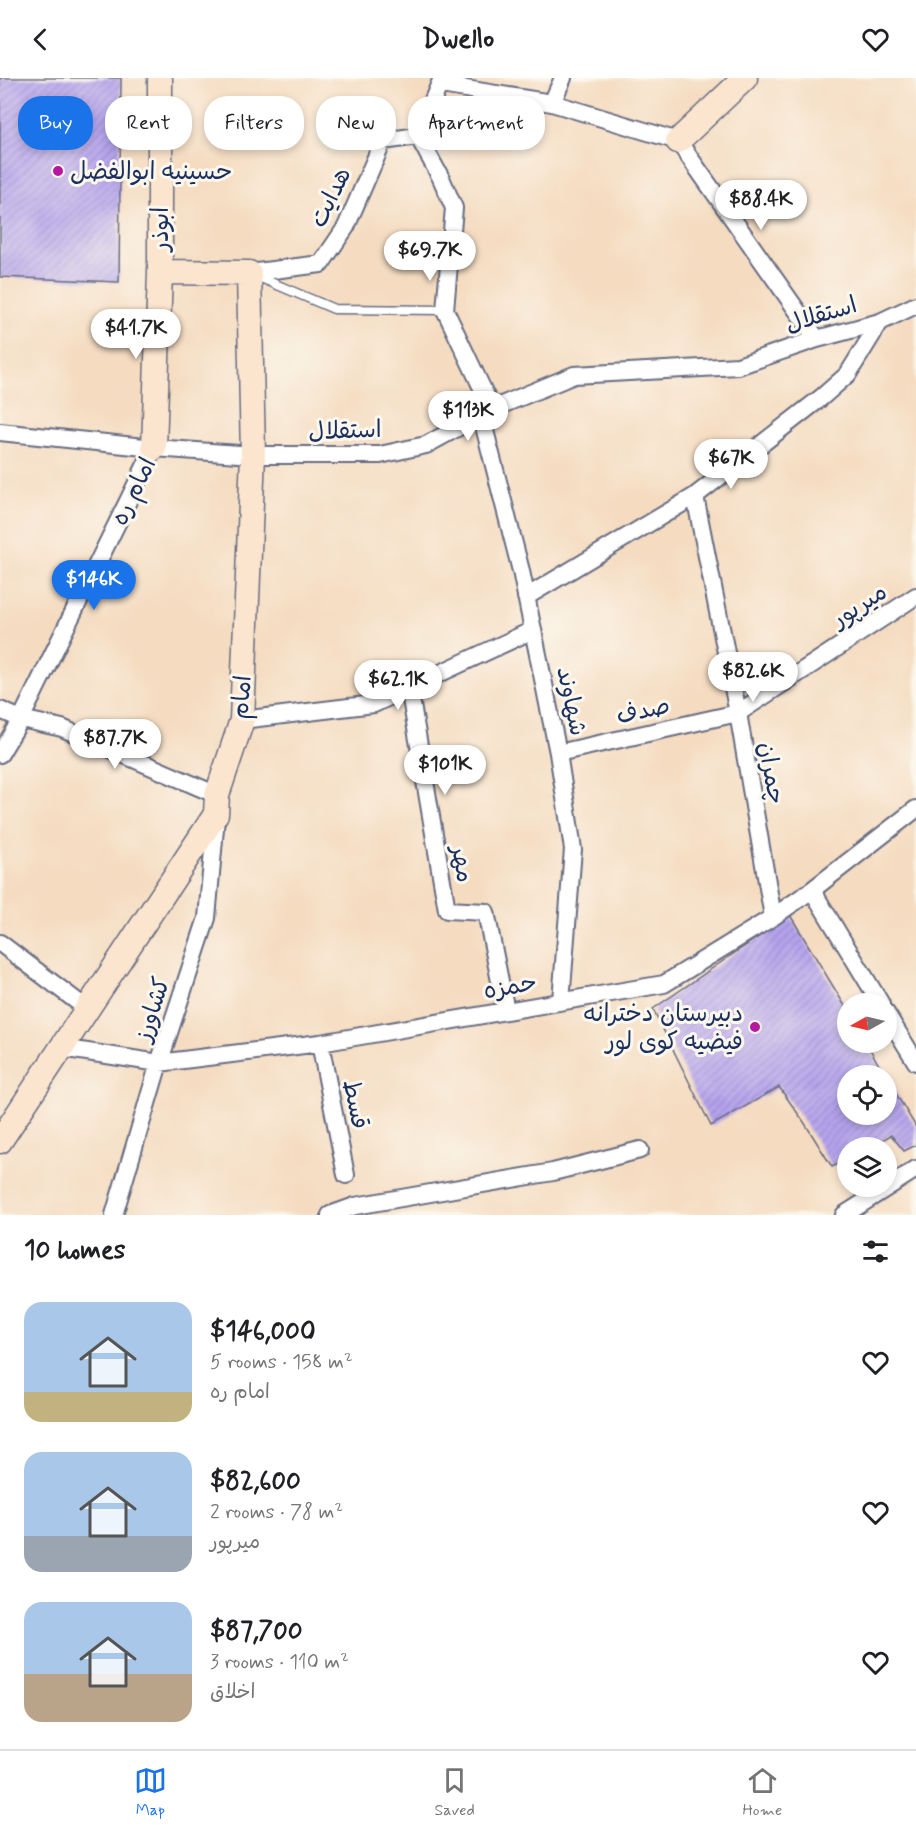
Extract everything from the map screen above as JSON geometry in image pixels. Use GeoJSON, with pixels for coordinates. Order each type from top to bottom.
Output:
{"type":"FeatureCollection","features":[{"type":"Feature","properties":{"kind":"street","name":"ابوذر"},"geometry":{"type":"LineString","coordinates":[[160,78],[160,272]]}},
{"type":"Feature","properties":{"kind":"street"},"geometry":{"type":"LineString","coordinates":[[552,103],[563,78]]}},
{"type":"Feature","properties":{"kind":"street"},"geometry":{"type":"LineString","coordinates":[[678,141],[745,78]]}},
{"type":"Feature","properties":{"kind":"street"},"geometry":{"type":"LineString","coordinates":[[435,96],[442,81],[552,103],[678,141],[817,339]]}},
{"type":"Feature","properties":{"kind":"street","name":"هدایت"},"geometry":{"type":"LineString","coordinates":[[249,273],[321,264],[346,227],[383,141],[408,137]]}},
{"type":"Feature","properties":{"kind":"street"},"geometry":{"type":"LineString","coordinates":[[426,150],[441,178],[453,208],[445,310]]}},
{"type":"Feature","properties":{"kind":"street"},"geometry":{"type":"LineString","coordinates":[[160,272],[249,273]]}},
{"type":"Feature","properties":{"kind":"street","name":"امام ره"},"geometry":{"type":"LineString","coordinates":[[0,754],[21,719],[154,448],[160,272]]}},
{"type":"Feature","properties":{"kind":"street","name":"امام"},"geometry":{"type":"LineString","coordinates":[[3,1131],[87,1009],[216,804],[242,720],[253,455],[249,273]]}},
{"type":"Feature","properties":{"kind":"street","name":"استقلال"},"geometry":{"type":"LineString","coordinates":[[0,432],[154,448],[253,455],[380,455],[426,445],[487,412],[574,375],[738,366],[817,339],[880,322],[916,305]]}},
{"type":"Feature","properties":{"kind":"street","name":"شهاوند"},"geometry":{"type":"LineString","coordinates":[[445,310],[487,412],[558,753],[573,849],[561,1001]]}},
{"type":"Feature","properties":{"kind":"street"},"geometry":{"type":"LineString","coordinates":[[526,597],[695,496],[848,374],[880,322]]}},
{"type":"Feature","properties":{"kind":"street","name":"چمران"},"geometry":{"type":"LineString","coordinates":[[695,496],[738,713],[773,916]]}},
{"type":"Feature","properties":{"kind":"street","name":"میرپور"},"geometry":{"type":"LineString","coordinates":[[738,713],[916,596]]}},
{"type":"Feature","properties":{"kind":"street"},"geometry":{"type":"LineString","coordinates":[[242,720],[374,704],[533,630]]}},
{"type":"Feature","properties":{"kind":"street","name":"مهر"},"geometry":{"type":"LineString","coordinates":[[409,687],[447,910],[486,912],[506,1011]]}},
{"type":"Feature","properties":{"kind":"street"},"geometry":{"type":"LineString","coordinates":[[0,710],[21,719],[62,728],[216,804]]}},
{"type":"Feature","properties":{"kind":"street","name":"صدف"},"geometry":{"type":"LineString","coordinates":[[558,753],[738,713]]}},
{"type":"Feature","properties":{"kind":"street","name":"کشاورز"},"geometry":{"type":"LineString","coordinates":[[114,1215],[159,1063],[207,918],[216,804]]}},
{"type":"Feature","properties":{"kind":"street","name":"حمزه"},"geometry":{"type":"LineString","coordinates":[[61,1048],[159,1063],[320,1043],[664,984],[813,890],[916,809]]}},
{"type":"Feature","properties":{"kind":"street"},"geometry":{"type":"LineString","coordinates":[[813,890],[874,993]]}},
{"type":"Feature","properties":{"kind":"street"},"geometry":{"type":"LineString","coordinates":[[0,943],[87,1009]]}},
{"type":"Feature","properties":{"kind":"street"},"geometry":{"type":"LineString","coordinates":[[897,1031],[916,1062]]}},
{"type":"Feature","properties":{"kind":"street","name":"قسط"},"geometry":{"type":"LineString","coordinates":[[320,1043],[346,1175]]}},
{"type":"Feature","properties":{"kind":"street"},"geometry":{"type":"LineString","coordinates":[[330,1215],[355,1206],[553,1172],[640,1150]]}},
{"type":"Feature","properties":{"kind":"street"},"geometry":{"type":"LineString","coordinates":[[844,1215],[916,1169]]}},
{"type":"Feature","properties":{"kind":"lane"},"geometry":{"type":"LineString","coordinates":[[249,273],[334,309],[445,310]]}},
{"type":"Feature","properties":{"kind":"building","name":"حسینیه ابوالفضل"},"geometry":{"type":"Polygon","coordinates":[[[0,78],[121,78],[121,96],[105,96],[105,150],[120,150],[119,282],[0,277],[0,78]]]}},
{"type":"Feature","properties":{"kind":"building","name":"دبیرستان دخترانه فیضیه کوی لور"},"geometry":{"type":"Polygon","coordinates":[[[790,915],[837,993],[837,1053],[872,1053],[879,1065],[837,1065],[837,1125],[897,1125],[897,1095],[916,1127],[916,1145],[904,1151],[897,1142],[897,1137],[891,1135],[887,1137],[837,1137],[837,1164],[832,1167],[779,1087],[711,1126],[653,1009],[790,915]]]}},
{"type":"Feature","properties":{"kind":"place","name":"حسینیه ابوالفضل"},"geometry":{"type":"Point","coordinates":[58,171]}},
{"type":"Feature","properties":{"kind":"place","name":"دبیرستان دخترانه فیضیه کوی لور"},"geometry":{"type":"Point","coordinates":[755,1027]}}]}
